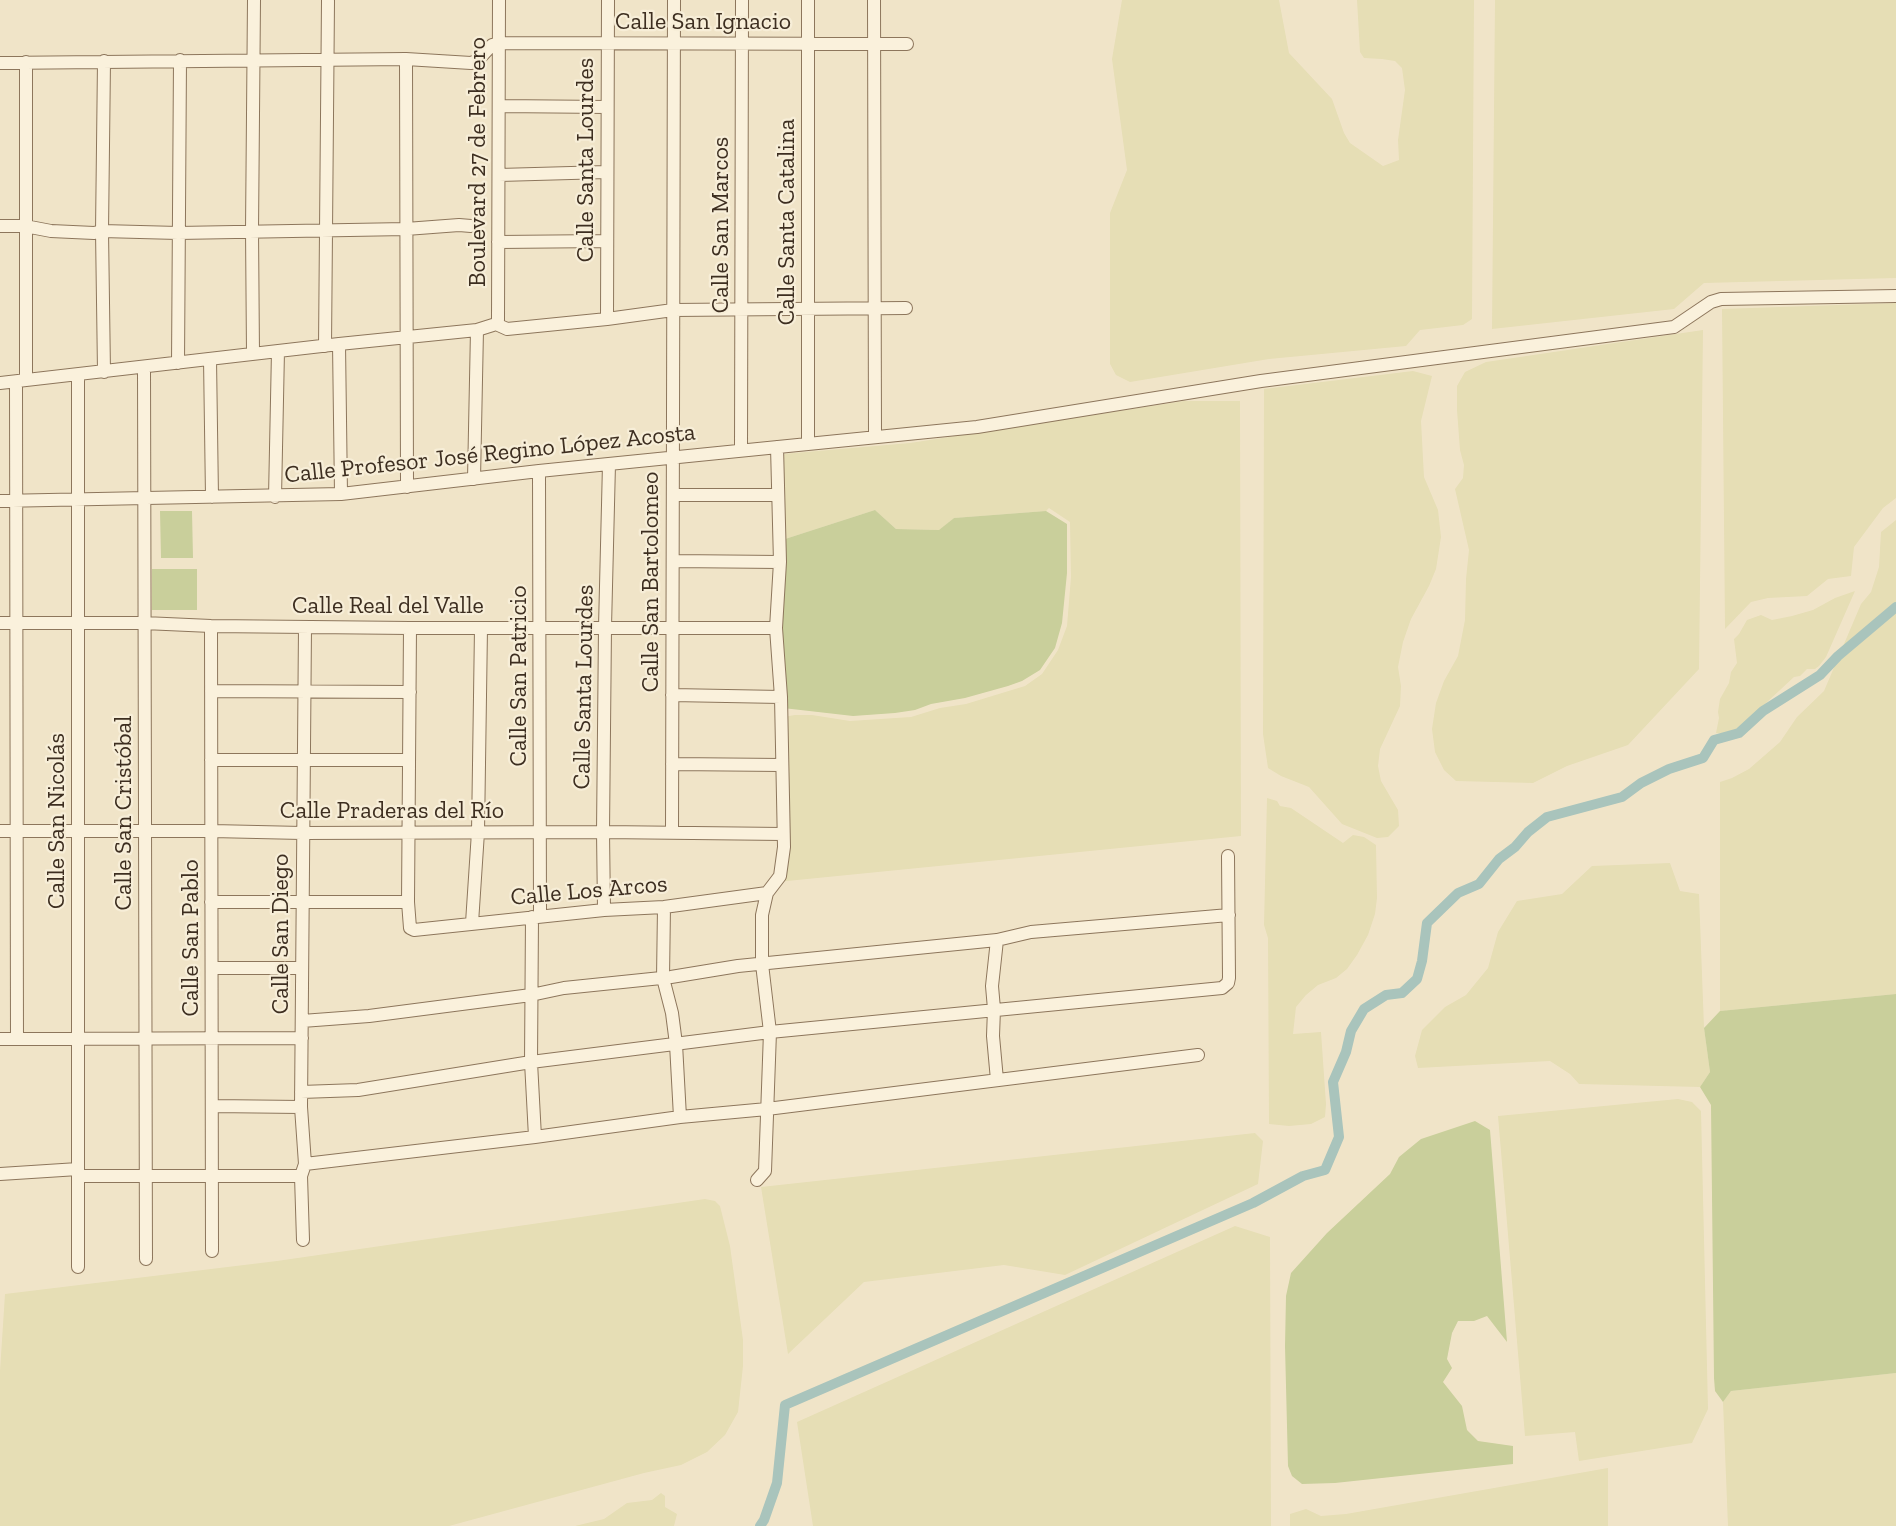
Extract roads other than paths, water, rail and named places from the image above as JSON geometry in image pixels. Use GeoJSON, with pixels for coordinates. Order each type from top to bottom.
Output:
{"type":"FeatureCollection","features":[{"type":"Feature","properties":{"kind":"street"},"geometry":{"type":"LineString","coordinates":[[253,354],[254,0]]}},
{"type":"Feature","properties":{"kind":"street","name":"Boulevard 27 de Febrero"},"geometry":{"type":"LineString","coordinates":[[496,324],[498,320],[500,0]]}},
{"type":"Feature","properties":{"kind":"street","name":"Calle Santa Lourdes"},"geometry":{"type":"LineString","coordinates":[[607,319],[608,0]]}},
{"type":"Feature","properties":{"kind":"street","name":"Calle San Bartolomeo"},"geometry":{"type":"LineString","coordinates":[[672,832],[674,0]]}},
{"type":"Feature","properties":{"kind":"street","name":"Calle San Marcos"},"geometry":{"type":"LineString","coordinates":[[741,450],[742,0]]}},
{"type":"Feature","properties":{"kind":"street","name":"Calle Santa Catalina"},"geometry":{"type":"LineString","coordinates":[[808,0],[808,444]]}},
{"type":"Feature","properties":{"kind":"street"},"geometry":{"type":"LineString","coordinates":[[874,0],[875,437]]}},
{"type":"Feature","properties":{"kind":"street"},"geometry":{"type":"LineString","coordinates":[[325,346],[328,2]]}},
{"type":"Feature","properties":{"kind":"street"},"geometry":{"type":"LineString","coordinates":[[0,63],[406,58],[471,63],[481,58],[492,45],[500,43]]}},
{"type":"Feature","properties":{"kind":"street","name":"Calle San Ignacio"},"geometry":{"type":"LineString","coordinates":[[500,43],[907,44]]}},
{"type":"Feature","properties":{"kind":"street"},"geometry":{"type":"LineString","coordinates":[[406,58],[407,487]]}},
{"type":"Feature","properties":{"kind":"street"},"geometry":{"type":"LineString","coordinates":[[104,60],[102,231],[104,372]]}},
{"type":"Feature","properties":{"kind":"street"},"geometry":{"type":"LineString","coordinates":[[178,363],[180,60]]}},
{"type":"Feature","properties":{"kind":"street"},"geometry":{"type":"LineString","coordinates":[[17,1038],[16,500],[25,226],[26,62]]}},
{"type":"Feature","properties":{"kind":"street"},"geometry":{"type":"LineString","coordinates":[[499,106],[607,107]]}},
{"type":"Feature","properties":{"kind":"street"},"geometry":{"type":"LineString","coordinates":[[499,175],[607,172]]}},
{"type":"Feature","properties":{"kind":"street"},"geometry":{"type":"LineString","coordinates":[[0,226],[25,226],[51,231],[94,233],[102,231],[178,233],[471,226]]}},
{"type":"Feature","properties":{"kind":"street"},"geometry":{"type":"LineString","coordinates":[[498,242],[607,241]]}},
{"type":"Feature","properties":{"kind":"street","name":"Calle Profesor José Regino López Acosta"},"geometry":{"type":"LineString","coordinates":[[0,501],[341,494],[538,471],[977,428],[1261,381],[1674,327],[1711,302],[1721,298],[1896,296]]}},
{"type":"Feature","properties":{"kind":"street"},"geometry":{"type":"LineString","coordinates":[[0,383],[477,330],[496,324],[507,329],[673,310],[906,308]]}},
{"type":"Feature","properties":{"kind":"street"},"geometry":{"type":"LineString","coordinates":[[474,479],[477,330]]}},
{"type":"Feature","properties":{"kind":"street"},"geometry":{"type":"LineString","coordinates":[[339,344],[341,494]]}},
{"type":"Feature","properties":{"kind":"street"},"geometry":{"type":"LineString","coordinates":[[275,496],[278,351]]}},
{"type":"Feature","properties":{"kind":"street"},"geometry":{"type":"LineString","coordinates":[[210,359],[212,497]]}},
{"type":"Feature","properties":{"kind":"street","name":"Calle San Cristóbal"},"geometry":{"type":"LineString","coordinates":[[144,367],[146,1258]]}},
{"type":"Feature","properties":{"kind":"street","name":"Calle San Nicolás"},"geometry":{"type":"LineString","coordinates":[[78,375],[78,1267]]}},
{"type":"Feature","properties":{"kind":"street"},"geometry":{"type":"LineString","coordinates":[[757,1180],[765,1171],[770,1032],[762,964],[762,915],[767,893],[780,876],[783,859],[781,697],[776,628],[780,562],[777,447]]}},
{"type":"Feature","properties":{"kind":"street","name":"Calle Santa Lourdes"},"geometry":{"type":"LineString","coordinates":[[604,910],[605,627],[609,464]]}},
{"type":"Feature","properties":{"kind":"street","name":"Calle San Patricio"},"geometry":{"type":"LineString","coordinates":[[534,1137],[531,995],[540,832],[538,471]]}},
{"type":"Feature","properties":{"kind":"street"},"geometry":{"type":"LineString","coordinates":[[673,495],[778,495]]}},
{"type":"Feature","properties":{"kind":"street"},"geometry":{"type":"LineString","coordinates":[[673,561],[780,562]]}},
{"type":"Feature","properties":{"kind":"street","name":"Calle Real del Valle"},"geometry":{"type":"LineString","coordinates":[[0,623],[410,628],[776,628]]}},
{"type":"Feature","properties":{"kind":"street","name":"Calle San Pablo"},"geometry":{"type":"LineString","coordinates":[[211,626],[213,1251]]}},
{"type":"Feature","properties":{"kind":"street","name":"Calle San Diego"},"geometry":{"type":"LineString","coordinates":[[303,1240],[301,1092],[305,627]]}},
{"type":"Feature","properties":{"kind":"street"},"geometry":{"type":"LineString","coordinates":[[211,902],[408,902],[410,628]]}},
{"type":"Feature","properties":{"kind":"street"},"geometry":{"type":"LineString","coordinates":[[472,923],[478,832],[481,628]]}},
{"type":"Feature","properties":{"kind":"street"},"geometry":{"type":"LineString","coordinates":[[211,691],[410,692]]}},
{"type":"Feature","properties":{"kind":"street"},"geometry":{"type":"LineString","coordinates":[[672,695],[781,697]]}},
{"type":"Feature","properties":{"kind":"street"},"geometry":{"type":"LineString","coordinates":[[212,760],[409,760]]}},
{"type":"Feature","properties":{"kind":"street"},"geometry":{"type":"LineString","coordinates":[[672,764],[782,765]]}},
{"type":"Feature","properties":{"kind":"street","name":"Calle Praderas del Río"},"geometry":{"type":"LineString","coordinates":[[0,831],[783,834]]}},
{"type":"Feature","properties":{"kind":"street"},"geometry":{"type":"LineString","coordinates":[[301,1092],[358,1090],[531,1062],[770,1032],[1222,988],[1228,983],[1229,978],[1228,855]]}},
{"type":"Feature","properties":{"kind":"street","name":"Calle Los Arcos"},"geometry":{"type":"LineString","coordinates":[[408,902],[412,929],[604,910],[664,907],[767,893]]}},
{"type":"Feature","properties":{"kind":"street"},"geometry":{"type":"LineString","coordinates":[[664,907],[663,978],[672,1013],[676,1044],[680,1117]]}},
{"type":"Feature","properties":{"kind":"street"},"geometry":{"type":"LineString","coordinates":[[302,1021],[369,1016],[531,995],[564,988],[663,978],[762,964],[997,940],[1031,932],[1229,915]]}},
{"type":"Feature","properties":{"kind":"street"},"geometry":{"type":"LineString","coordinates":[[997,940],[992,982],[997,1080]]}},
{"type":"Feature","properties":{"kind":"street"},"geometry":{"type":"LineString","coordinates":[[212,968],[302,968]]}},
{"type":"Feature","properties":{"kind":"street"},"geometry":{"type":"LineString","coordinates":[[0,1039],[302,1038]]}},
{"type":"Feature","properties":{"kind":"street"},"geometry":{"type":"LineString","coordinates":[[0,1174],[78,1172],[146,1176],[212,1176],[303,1170],[680,1117],[767,1109],[1198,1055]]}},
{"type":"Feature","properties":{"kind":"street"},"geometry":{"type":"LineString","coordinates":[[212,1106],[301,1107]]}},
{"type":"Feature","properties":{"kind":"waterway"},"geometry":{"type":"LineString","coordinates":[[760,1526],[777,1483],[785,1405],[1253,1203],[1303,1176],[1325,1170],[1339,1137],[1333,1082],[1346,1052],[1351,1031],[1364,1009],[1386,995],[1402,993],[1417,979],[1427,923],[1458,893],[1479,884],[1499,859],[1547,817],[1622,797],[1641,783],[1669,769],[1703,758],[1714,740],[1739,733],[1763,711],[1820,675],[1838,656],[1896,607]]}}]}
